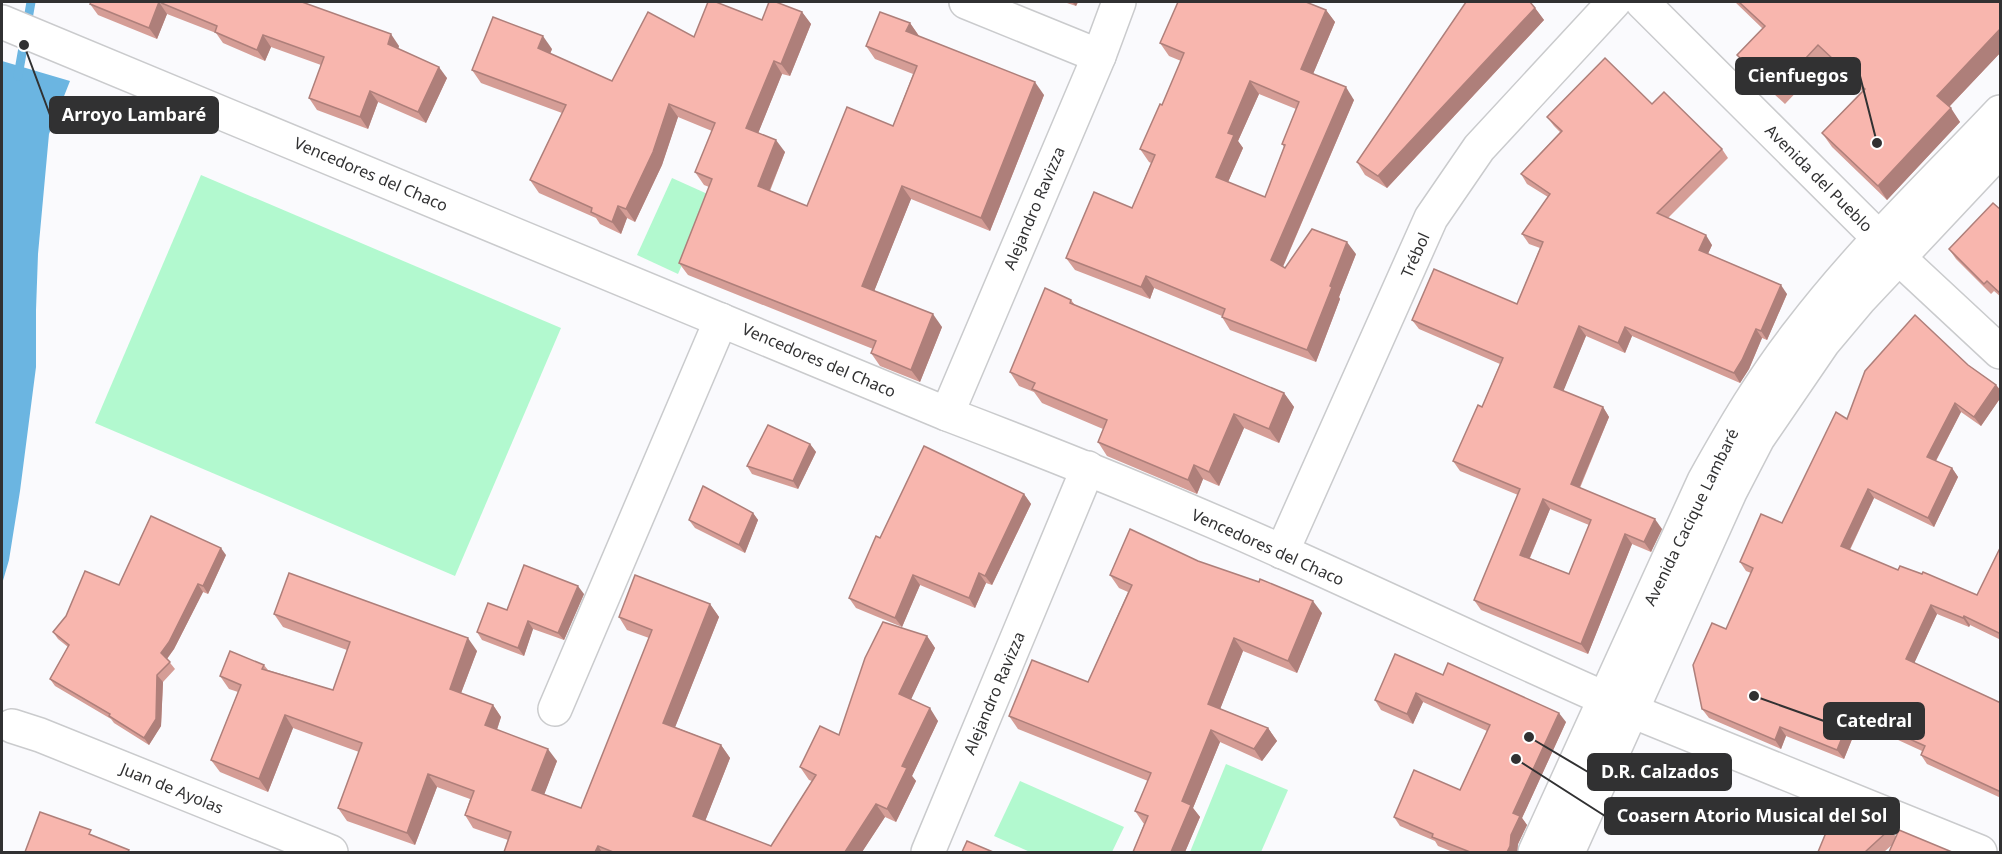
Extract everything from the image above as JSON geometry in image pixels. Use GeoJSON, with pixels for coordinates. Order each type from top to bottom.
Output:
{"type":"FeatureCollection","features":[{"type":"Feature","properties":{"kind":"street"},"geometry":{"type":"LineString","coordinates":[[966,2],[1099,56]]}},
{"type":"Feature","properties":{"kind":"street","name":"Alejandro Ravizza"},"geometry":{"type":"LineString","coordinates":[[947,414],[1099,56],[1119,2]]}},
{"type":"Feature","properties":{"kind":"street","name":"Trébol"},"geometry":{"type":"LineString","coordinates":[[1282,552],[1431,219],[1479,148],[1614,2]]}},
{"type":"Feature","properties":{"kind":"street","name":"Avenida del Pueblo"},"geometry":{"type":"LineString","coordinates":[[1641,2],[1890,248],[2001,352]]}},
{"type":"Feature","properties":{"kind":"street","name":"Vencedores del Chaco"},"geometry":{"type":"LineString","coordinates":[[2,22],[947,414],[1088,468],[1282,552],[1619,705],[1980,852]]}},
{"type":"Feature","properties":{"kind":"street","name":"Avenida Cacique Lambaré"},"geometry":{"type":"LineString","coordinates":[[1890,248],[2001,112]]}},
{"type":"Feature","properties":{"kind":"street","name":"Avenida Cacique Lambaré"},"geometry":{"type":"LineString","coordinates":[[1568,852],[1619,705],[1704,481],[1735,425],[1800,330],[1840,281],[1890,248],[2001,150]]}},
{"type":"Feature","properties":{"kind":"street"},"geometry":{"type":"LineString","coordinates":[[555,709],[721,320]]}},
{"type":"Feature","properties":{"kind":"street","name":"Alejandro Ravizza"},"geometry":{"type":"LineString","coordinates":[[928,852],[1088,468]]}},
{"type":"Feature","properties":{"kind":"street","name":"Avenida Cacique Lambaré"},"geometry":{"type":"LineString","coordinates":[[1535,852],[1619,705]]}},
{"type":"Feature","properties":{"kind":"street","name":"Juan de Ayolas"},"geometry":{"type":"LineString","coordinates":[[12,726],[40,735],[331,852]]}},
{"type":"Feature","properties":{"kind":"green space"},"geometry":{"type":"Polygon","coordinates":[[[201,175],[561,328],[455,576],[95,423],[201,175]]]}},
{"type":"Feature","properties":{"kind":"green space"},"geometry":{"type":"Polygon","coordinates":[[[672,178],[712,196],[678,274],[637,255],[672,178]]]}},
{"type":"Feature","properties":{"kind":"green space"},"geometry":{"type":"Polygon","coordinates":[[[1226,764],[1288,790],[1261,852],[1190,852],[1226,764]]]}},
{"type":"Feature","properties":{"kind":"green space"},"geometry":{"type":"Polygon","coordinates":[[[1020,781],[1124,827],[1112,852],[1030,852],[994,836],[1020,781]]]}},
{"type":"Feature","properties":{"kind":"water"},"geometry":{"type":"Polygon","coordinates":[[[2,61],[70,81],[49,134],[38,254],[36,367],[20,491],[9,560],[2,584],[2,61]]]}},
{"type":"Feature","properties":{"kind":"building"},"geometry":{"type":"Polygon","coordinates":[[[91,2],[159,2],[149,28],[90,4],[91,2]]]}},
{"type":"Feature","properties":{"kind":"building"},"geometry":{"type":"Polygon","coordinates":[[[159,2],[302,2],[391,34],[388,44],[439,67],[418,112],[370,91],[360,117],[309,98],[324,57],[263,35],[257,50],[215,32],[217,26],[159,2]]]}},
{"type":"Feature","properties":{"kind":"building"},"geometry":{"type":"Polygon","coordinates":[[[708,2],[716,2],[762,20],[769,2],[776,2],[802,12],[781,64],[774,61],[746,128],[776,140],[758,186],[807,206],[847,107],[893,126],[917,66],[866,46],[880,12],[910,23],[906,31],[1035,82],[981,218],[902,186],[862,286],[933,314],[911,370],[871,353],[876,341],[679,263],[712,179],[695,172],[715,123],[669,104],[653,152],[626,209],[618,206],[612,222],[591,212],[592,208],[530,180],[566,105],[472,70],[493,17],[543,36],[538,48],[612,81],[648,12],[694,37],[708,2]]]}},
{"type":"Feature","properties":{"kind":"building"},"geometry":{"type":"Polygon","coordinates":[[[1178,2],[1306,2],[1326,10],[1301,69],[1346,87],[1271,260],[1285,268],[1312,229],[1347,242],[1307,350],[1222,317],[1225,309],[1146,276],[1141,287],[1066,258],[1094,192],[1132,208],[1155,155],[1140,149],[1184,53],[1160,43],[1178,2]],[[1250,81],[1228,133],[1234,135],[1216,177],[1265,197],[1285,145],[1282,144],[1299,102],[1250,81]]]}},
{"type":"Feature","properties":{"kind":"building"},"geometry":{"type":"Polygon","coordinates":[[[1466,2],[1530,2],[1535,8],[1378,176],[1357,162],[1466,2]]]}},
{"type":"Feature","properties":{"kind":"building"},"geometry":{"type":"Polygon","coordinates":[[[1739,2],[2001,2],[2001,28],[1937,96],[1951,108],[1878,186],[1822,133],[1865,89],[1818,45],[1775,91],[1737,55],[1765,26],[1739,2]]]}},
{"type":"Feature","properties":{"kind":"building"},"geometry":{"type":"Polygon","coordinates":[[[1605,58],[1652,104],[1664,92],[1722,149],[1657,213],[1706,235],[1699,250],[1781,285],[1761,331],[1756,329],[1734,373],[1625,327],[1618,343],[1579,326],[1554,387],[1603,407],[1571,484],[1655,519],[1644,542],[1625,534],[1581,644],[1474,600],[1520,489],[1453,461],[1478,405],[1482,407],[1503,358],[1412,320],[1434,269],[1517,304],[1543,242],[1522,234],[1550,194],[1521,174],[1562,131],[1547,117],[1605,58]],[[1543,499],[1520,555],[1569,574],[1591,520],[1543,499]]]}},
{"type":"Feature","properties":{"kind":"building"},"geometry":{"type":"Polygon","coordinates":[[[1993,203],[2001,210],[2001,294],[1987,281],[1984,284],[1949,249],[1993,203]]]}},
{"type":"Feature","properties":{"kind":"building"},"geometry":{"type":"Polygon","coordinates":[[[1045,288],[1071,300],[1070,303],[1284,393],[1269,429],[1234,414],[1209,472],[1194,465],[1188,480],[1098,442],[1107,420],[1032,389],[1035,383],[1010,372],[1045,288]]]}},
{"type":"Feature","properties":{"kind":"building"},"geometry":{"type":"Polygon","coordinates":[[[1915,315],[1968,365],[1996,385],[1974,417],[1955,403],[1927,457],[1952,468],[1928,518],[1868,489],[1841,546],[1898,570],[1900,566],[1922,574],[1923,572],[1977,595],[2001,546],[2001,634],[1964,616],[1963,618],[1931,605],[1906,659],[2001,703],[2001,792],[1921,755],[1925,746],[1852,713],[1837,750],[1780,727],[1775,740],[1702,709],[1693,665],[1712,623],[1726,629],[1753,568],[1740,562],[1761,514],[1782,523],[1836,412],[1847,419],[1865,371],[1915,315]]]}},
{"type":"Feature","properties":{"kind":"building"},"geometry":{"type":"Polygon","coordinates":[[[768,425],[810,444],[793,481],[747,466],[768,425]]]}},
{"type":"Feature","properties":{"kind":"building"},"geometry":{"type":"Polygon","coordinates":[[[924,446],[1024,494],[985,576],[979,573],[969,598],[913,575],[895,618],[849,598],[876,536],[880,538],[924,446]]]}},
{"type":"Feature","properties":{"kind":"building"},"geometry":{"type":"Polygon","coordinates":[[[703,486],[753,513],[739,545],[689,520],[703,486]]]}},
{"type":"Feature","properties":{"kind":"building"},"geometry":{"type":"Polygon","coordinates":[[[151,516],[221,548],[203,586],[198,584],[169,642],[161,653],[170,662],[157,675],[156,719],[144,738],[109,716],[110,714],[50,679],[69,645],[53,632],[66,616],[85,571],[119,585],[151,516]]]}},
{"type":"Feature","properties":{"kind":"building"},"geometry":{"type":"Polygon","coordinates":[[[1130,529],[1198,561],[1259,582],[1260,579],[1313,601],[1288,661],[1234,638],[1208,704],[1268,728],[1254,749],[1211,730],[1182,801],[1191,805],[1171,852],[1133,852],[1148,816],[1135,811],[1151,773],[1009,716],[1032,660],[1088,682],[1132,585],[1110,575],[1130,529]]]}},
{"type":"Feature","properties":{"kind":"building"},"geometry":{"type":"Polygon","coordinates":[[[524,565],[578,586],[558,633],[528,621],[518,648],[477,632],[488,603],[507,610],[524,565]]]}},
{"type":"Feature","properties":{"kind":"building"},"geometry":{"type":"Polygon","coordinates":[[[289,573],[468,638],[450,689],[493,705],[485,725],[548,749],[532,790],[581,808],[652,630],[619,617],[635,575],[710,604],[663,723],[721,745],[693,816],[771,846],[816,775],[800,767],[820,726],[839,735],[865,658],[883,622],[927,636],[899,694],[930,708],[902,766],[907,768],[887,809],[876,804],[845,852],[613,852],[598,846],[595,852],[504,852],[511,832],[465,815],[474,791],[428,774],[407,833],[338,808],[362,743],[285,715],[259,779],[211,760],[241,685],[220,676],[230,651],[264,665],[262,669],[333,690],[350,642],[274,614],[289,573]]]}},
{"type":"Feature","properties":{"kind":"building"},"geometry":{"type":"Polygon","coordinates":[[[1395,654],[1443,675],[1448,663],[1559,713],[1513,813],[1520,816],[1511,835],[1507,852],[1470,852],[1432,837],[1433,834],[1394,817],[1414,770],[1460,790],[1490,725],[1416,693],[1407,714],[1375,700],[1395,654]]]}},
{"type":"Feature","properties":{"kind":"building"},"geometry":{"type":"Polygon","coordinates":[[[1837,806],[1890,829],[1865,852],[1818,852],[1837,806]]]}},
{"type":"Feature","properties":{"kind":"building"},"geometry":{"type":"Polygon","coordinates":[[[40,812],[91,830],[89,834],[129,850],[128,852],[25,852],[40,812]]]}},
{"type":"Feature","properties":{"kind":"building"},"geometry":{"type":"Polygon","coordinates":[[[1899,830],[1952,852],[1889,852],[1899,830]]]}},
{"type":"Feature","properties":{"kind":"building"},"geometry":{"type":"Polygon","coordinates":[[[967,841],[993,852],[962,852],[967,841]]]}},
{"type":"Feature","properties":{"kind":"waterway"},"geometry":{"type":"LineString","coordinates":[[18,76],[31,2]]}},
{"type":"Feature","properties":{"kind":"place","name":"Arroyo Lambaré"},"geometry":{"type":"Point","coordinates":[24,45]}},
{"type":"Feature","properties":{"kind":"place","name":"Cienfuegos"},"geometry":{"type":"Point","coordinates":[1877,143]}},
{"type":"Feature","properties":{"kind":"place","name":"Catedral"},"geometry":{"type":"Point","coordinates":[1754,696]}},
{"type":"Feature","properties":{"kind":"place","name":"D.R. Calzados"},"geometry":{"type":"Point","coordinates":[1529,737]}},
{"type":"Feature","properties":{"kind":"place","name":"Coasern Atorio Musical del Sol"},"geometry":{"type":"Point","coordinates":[1516,759]}}]}
